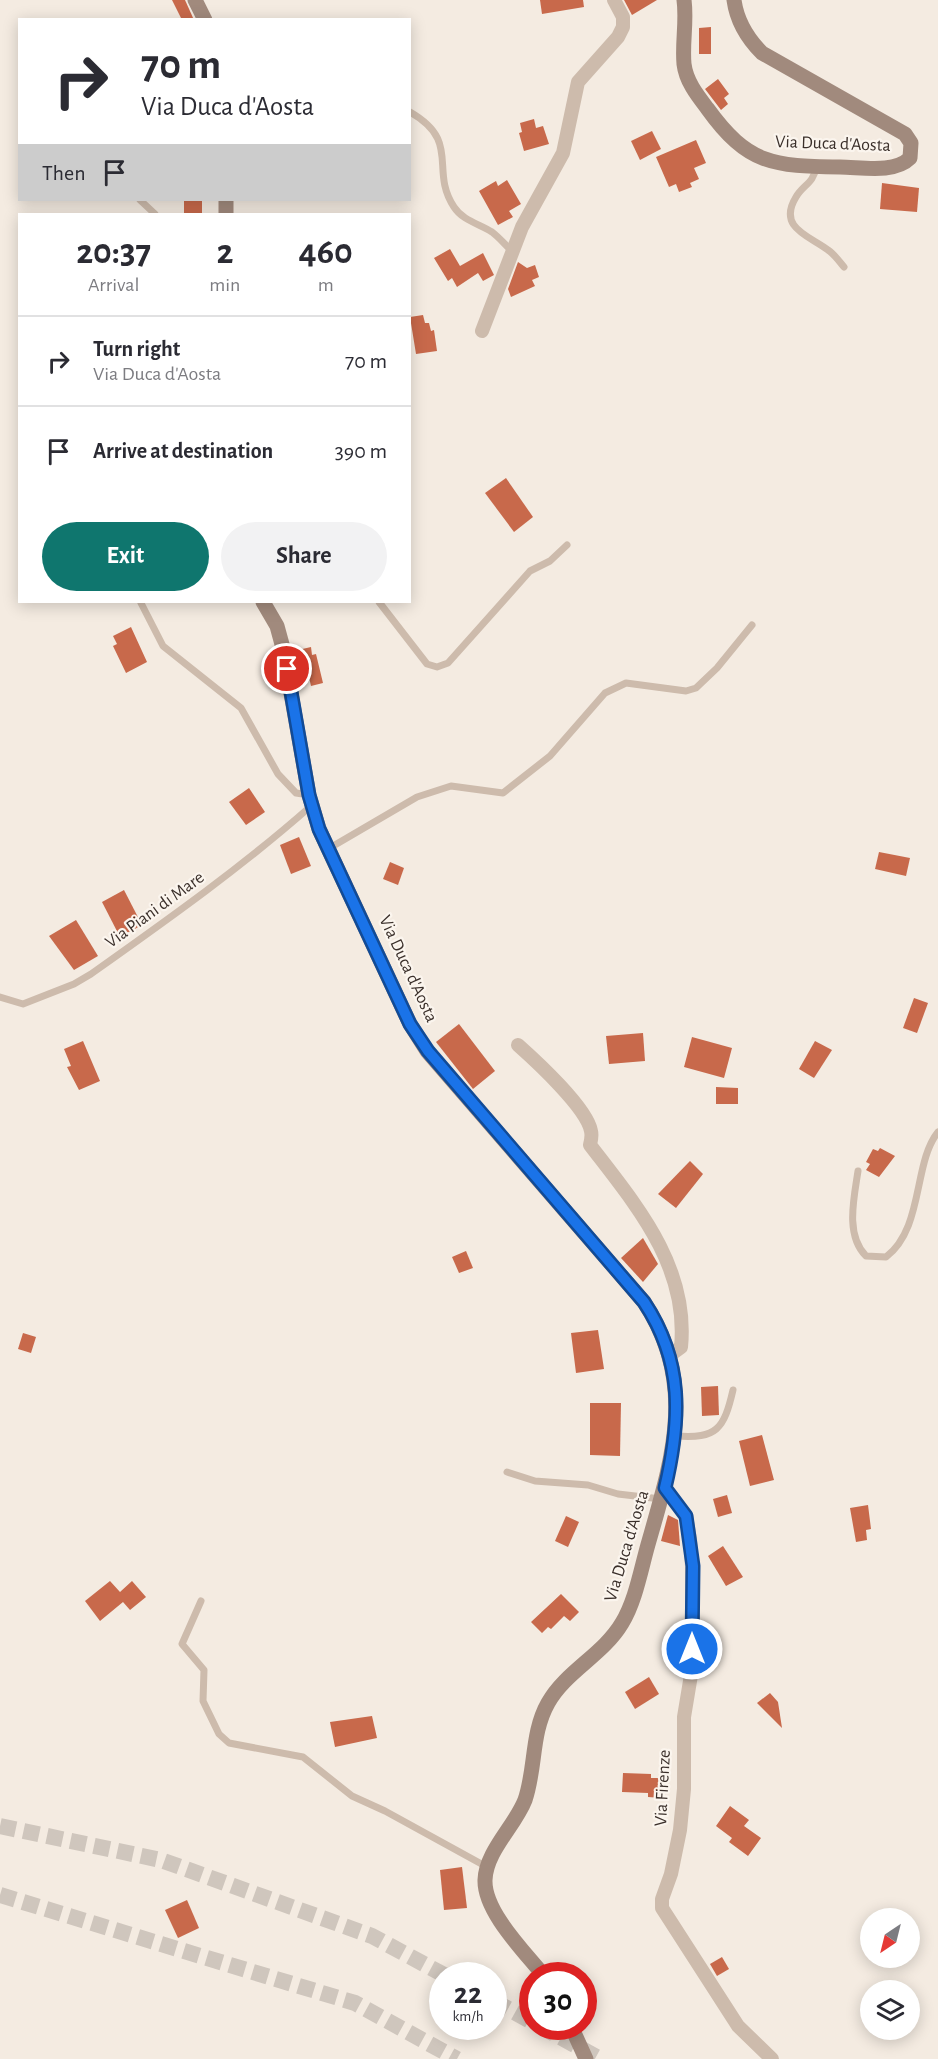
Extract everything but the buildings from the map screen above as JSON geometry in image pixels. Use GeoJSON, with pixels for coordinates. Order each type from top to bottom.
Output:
{"type":"FeatureCollection","features":[{"type":"Feature","properties":{"kind":"main road"},"geometry":{"type":"LineString","coordinates":[[195,0],[204,18]]}},
{"type":"Feature","properties":{"kind":"main road","name":"Via Duca d'Aosta"},"geometry":{"type":"LineString","coordinates":[[684,0],[684,64],[692,89],[723,131],[752,154],[769,162],[816,166],[895,167],[910,158],[911,143],[905,134],[762,53],[745,34],[734,0]]}},
{"type":"Feature","properties":{"kind":"main road","name":"Via Duca d'Aosta"},"geometry":{"type":"LineString","coordinates":[[264,603],[277,626],[283,648],[310,800],[328,849],[370,934],[410,1024],[428,1051],[644,1302],[655,1318],[670,1355],[677,1406],[676,1436],[663,1493],[623,1621],[600,1649],[569,1676],[547,1704],[535,1740],[524,1800],[487,1867]]}},
{"type":"Feature","properties":{"kind":"main road"},"geometry":{"type":"LineString","coordinates":[[487,1867],[485,1882],[488,1898],[497,1916],[533,1962]]}},
{"type":"Feature","properties":{"kind":"main road"},"geometry":{"type":"LineString","coordinates":[[577,2040],[585,2059]]}},
{"type":"Feature","properties":{"kind":"street"},"geometry":{"type":"LineString","coordinates":[[482,331],[522,227],[563,153],[578,82],[618,37],[623,27],[623,17],[614,0]]}},
{"type":"Feature","properties":{"kind":"street"},"geometry":{"type":"LineString","coordinates":[[518,1045],[553,1076],[574,1104],[591,1130],[590,1145],[645,1218],[659,1242],[670,1266],[682,1334],[681,1347],[670,1355]]}},
{"type":"Feature","properties":{"kind":"street","name":"Via Firenze"},"geometry":{"type":"LineString","coordinates":[[663,1493],[686,1516],[693,1566],[692,1669],[684,1716],[684,1789],[680,1830],[671,1874],[662,1899],[662,1908],[738,2026],[772,2059]]}},
{"type":"Feature","properties":{"kind":"lane"},"geometry":{"type":"LineString","coordinates":[[411,113],[433,129],[442,146],[445,181],[454,207],[470,221],[492,232],[513,252]]}},
{"type":"Feature","properties":{"kind":"lane"},"geometry":{"type":"LineString","coordinates":[[816,166],[811,183],[796,196],[791,210],[793,225],[808,239],[827,249],[844,267]]}},
{"type":"Feature","properties":{"kind":"lane"},"geometry":{"type":"LineString","coordinates":[[141,201],[154,213]]}},
{"type":"Feature","properties":{"kind":"lane"},"geometry":{"type":"LineString","coordinates":[[380,603],[427,664],[437,667],[448,663],[530,571],[550,561],[567,545]]}},
{"type":"Feature","properties":{"kind":"lane"},"geometry":{"type":"LineString","coordinates":[[141,603],[163,646],[241,708],[250,720],[263,751],[278,774],[296,793],[310,800]]}},
{"type":"Feature","properties":{"kind":"lane"},"geometry":{"type":"LineString","coordinates":[[328,849],[417,797],[451,786],[502,793],[550,756],[605,693],[626,683],[686,691],[696,688],[717,668],[752,625]]}},
{"type":"Feature","properties":{"kind":"lane","name":"Via Piani di Mare"},"geometry":{"type":"LineString","coordinates":[[0,997],[23,1004],[74,984],[91,974],[201,896],[261,850],[310,800]]}},
{"type":"Feature","properties":{"kind":"lane"},"geometry":{"type":"LineString","coordinates":[[858,1171],[854,1232],[858,1248],[866,1256],[886,1257],[897,1248],[903,1238],[918,1194],[929,1149],[938,1132]]}},
{"type":"Feature","properties":{"kind":"lane"},"geometry":{"type":"LineString","coordinates":[[676,1436],[700,1438],[715,1431],[729,1408],[733,1390]]}},
{"type":"Feature","properties":{"kind":"lane"},"geometry":{"type":"LineString","coordinates":[[507,1472],[535,1481],[588,1485],[618,1494],[663,1493]]}},
{"type":"Feature","properties":{"kind":"lane"},"geometry":{"type":"LineString","coordinates":[[201,1601],[182,1644],[204,1670],[203,1701],[223,1738],[229,1743],[303,1757],[352,1796],[385,1811],[487,1867]]}},
{"type":"Feature","properties":{"kind":"tunnel"},"geometry":{"type":"LineString","coordinates":[[0,1826],[161,1860],[372,1936],[429,1967]]}},
{"type":"Feature","properties":{"kind":"tunnel"},"geometry":{"type":"LineString","coordinates":[[0,1895],[355,2003],[457,2059]]}},
{"type":"Feature","properties":{"kind":"tunnel"},"geometry":{"type":"LineString","coordinates":[[507,2008],[519,2015]]}},
{"type":"Feature","properties":{"kind":"tunnel"},"geometry":{"type":"LineString","coordinates":[[565,2040],[600,2059]]}},
{"type":"Feature","properties":{"kind":"route"},"geometry":{"type":"LineString","coordinates":[[287,669],[309,795],[319,829],[370,934],[410,1024],[447,1077],[644,1302],[665,1339],[674,1377],[677,1406],[676,1436],[665,1488],[686,1516],[690,1539],[693,1566],[692,1649]]}}]}
